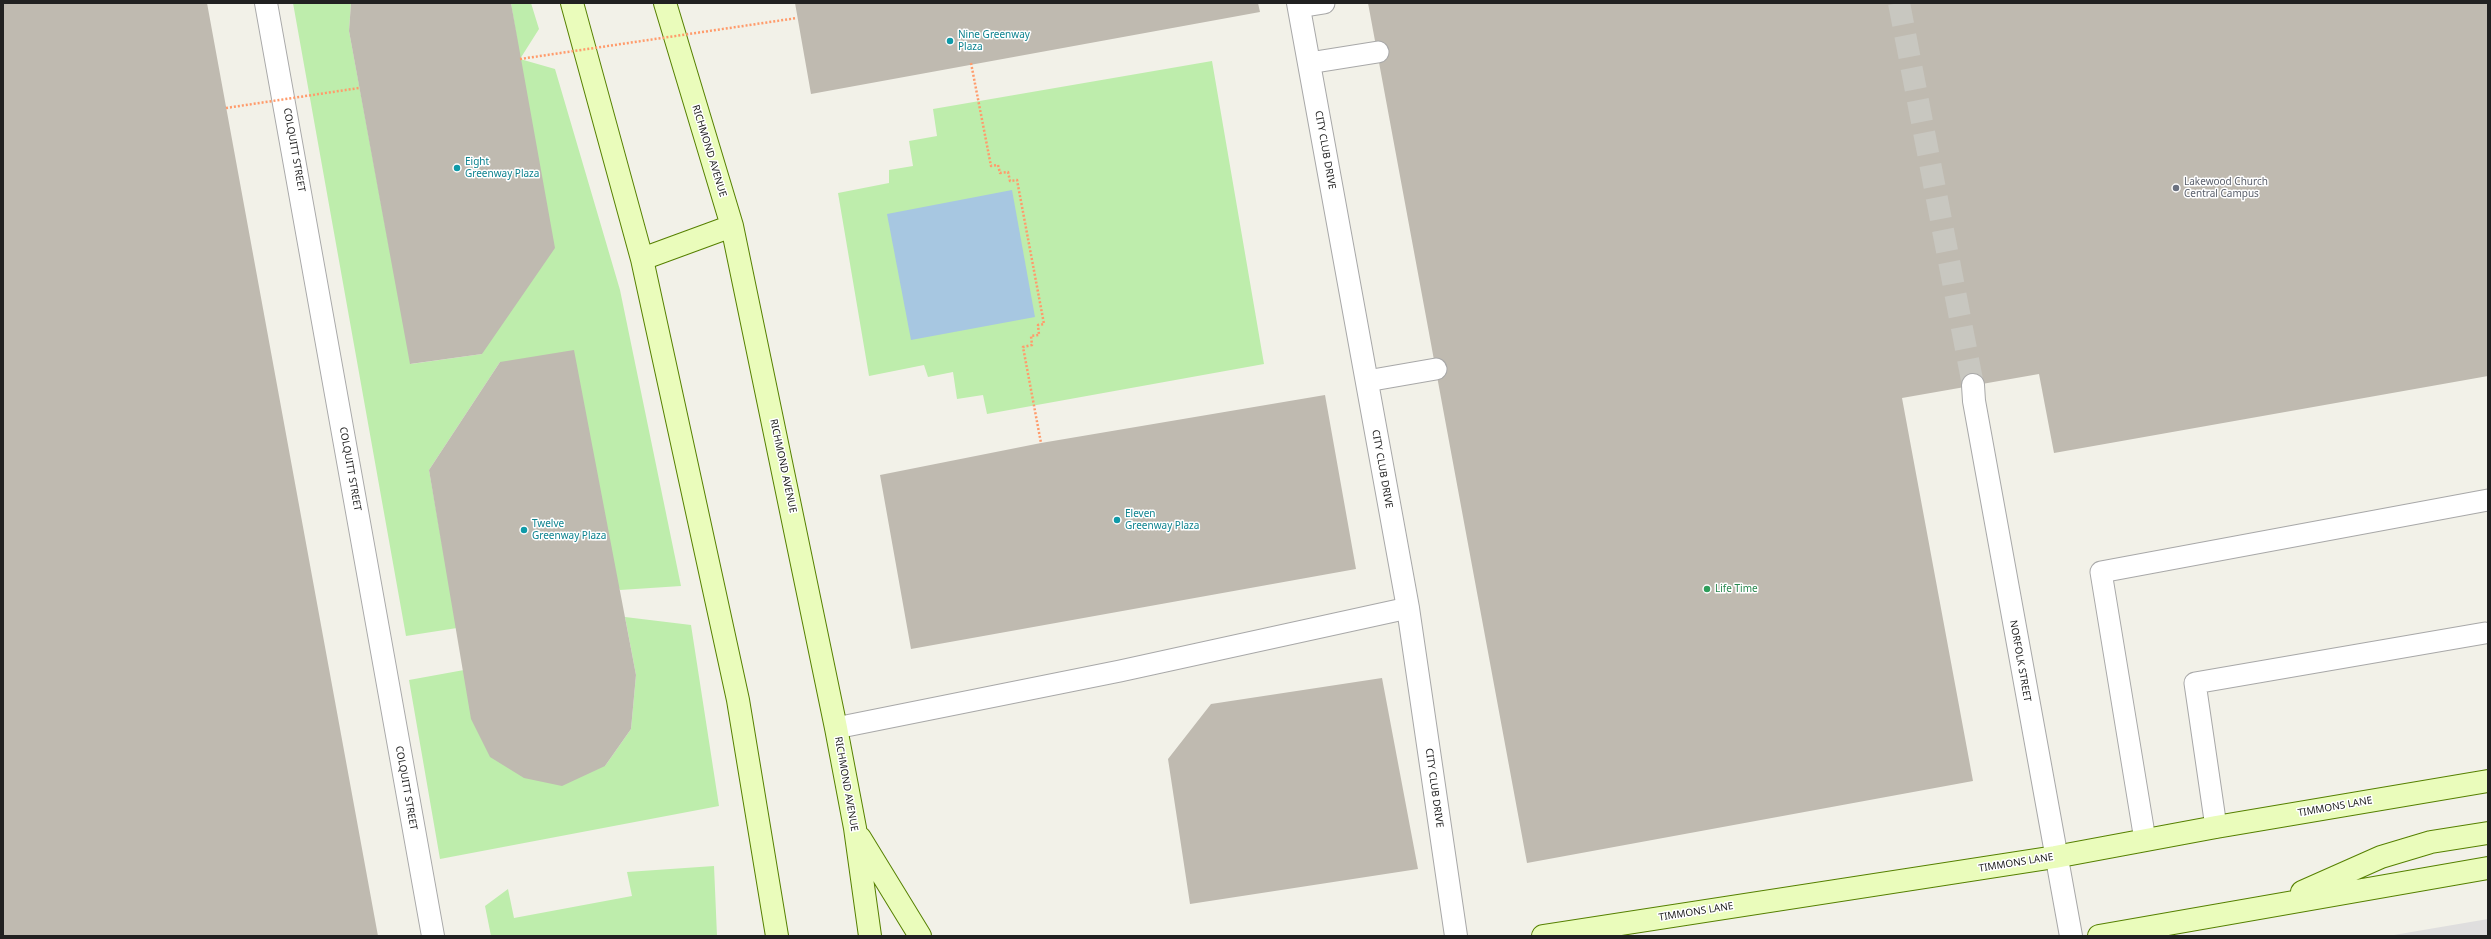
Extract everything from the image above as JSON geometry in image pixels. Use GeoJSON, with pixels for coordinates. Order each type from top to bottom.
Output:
{"type":"FeatureCollection","features":[{"type":"Feature","properties":{"kind":"main road"},"geometry":{"type":"LineString","coordinates":[[572,3],[642,259],[738,700],[777,936]]}},
{"type":"Feature","properties":{"kind":"main road","name":"RICHMOND AVENUE"},"geometry":{"type":"LineString","coordinates":[[665,3],[732,226],[836,728],[854,828],[870,936]]}},
{"type":"Feature","properties":{"kind":"main road"},"geometry":{"type":"LineString","coordinates":[[642,259],[732,226]]}},
{"type":"Feature","properties":{"kind":"main road","name":"TIMMONS LANE"},"geometry":{"type":"LineString","coordinates":[[1543,936],[2055,857],[2216,827],[2488,782]]}},
{"type":"Feature","properties":{"kind":"main road"},"geometry":{"type":"LineString","coordinates":[[854,828],[920,936]]}},
{"type":"Feature","properties":{"kind":"main road"},"geometry":{"type":"LineString","coordinates":[[2271,905],[2382,856],[2431,842],[2488,833]]}},
{"type":"Feature","properties":{"kind":"main road"},"geometry":{"type":"LineString","coordinates":[[2099,936],[2488,868]]}},
{"type":"Feature","properties":{"kind":"street","name":"COLQUITT STREET"},"geometry":{"type":"LineString","coordinates":[[266,3],[433,936]]}},
{"type":"Feature","properties":{"kind":"street","name":"CITY CLUB DRIVE"},"geometry":{"type":"LineString","coordinates":[[1299,5],[1408,608],[1456,936]]}},
{"type":"Feature","properties":{"kind":"street","name":"NORFOLK STREET"},"geometry":{"type":"LineString","coordinates":[[1974,385],[1974,401],[2055,857],[2071,936]]}},
{"type":"Feature","properties":{"kind":"lane"},"geometry":{"type":"LineString","coordinates":[[1299,5],[1324,3]]}},
{"type":"Feature","properties":{"kind":"lane"},"geometry":{"type":"LineString","coordinates":[[1309,63],[1378,52]]}},
{"type":"Feature","properties":{"kind":"lane"},"geometry":{"type":"LineString","coordinates":[[1367,381],[1436,369]]}},
{"type":"Feature","properties":{"kind":"lane"},"geometry":{"type":"LineString","coordinates":[[2145,840],[2101,572],[2488,500]]}},
{"type":"Feature","properties":{"kind":"lane"},"geometry":{"type":"LineString","coordinates":[[836,728],[1113,672],[1408,608]]}},
{"type":"Feature","properties":{"kind":"lane"},"geometry":{"type":"LineString","coordinates":[[2216,827],[2195,682],[2485,633]]}},
{"type":"Feature","properties":{"kind":"path"},"geometry":{"type":"LineString","coordinates":[[520,59],[797,18]]}},
{"type":"Feature","properties":{"kind":"path"},"geometry":{"type":"LineString","coordinates":[[971,64],[991,166],[998,164],[1000,173],[1008,172],[1010,181],[1017,180],[1044,324],[1038,325],[1039,335],[1031,336],[1032,345],[1023,347],[1041,443]]}},
{"type":"Feature","properties":{"kind":"path"},"geometry":{"type":"LineString","coordinates":[[226,108],[359,88]]}},
{"type":"Feature","properties":{"kind":"shaded area"},"geometry":{"type":"Polygon","coordinates":[[[2488,919],[2488,936],[2388,936],[2488,919]]]}},
{"type":"Feature","properties":{"kind":"green space"},"geometry":{"type":"Polygon","coordinates":[[[293,3],[351,3],[349,31],[411,364],[482,354],[520,59],[555,69],[620,290],[681,586],[620,590],[500,362],[429,470],[457,628],[406,636],[293,3]]]}},
{"type":"Feature","properties":{"kind":"green space"},"geometry":{"type":"Polygon","coordinates":[[[511,3],[531,3],[539,29],[520,59],[511,3]]]}},
{"type":"Feature","properties":{"kind":"green space"},"geometry":{"type":"Polygon","coordinates":[[[1212,61],[1264,364],[987,414],[983,395],[957,399],[953,372],[928,377],[924,365],[869,376],[838,193],[889,183],[889,170],[913,166],[909,141],[937,136],[933,109],[1212,61]]]}},
{"type":"Feature","properties":{"kind":"green space"},"geometry":{"type":"Polygon","coordinates":[[[625,617],[691,625],[719,806],[440,859],[409,680],[464,670],[605,766],[631,729],[636,675],[625,617]]]}},
{"type":"Feature","properties":{"kind":"green space"},"geometry":{"type":"Polygon","coordinates":[[[714,866],[717,936],[491,936],[485,906],[508,889],[514,918],[632,896],[627,872],[714,866]]]}},
{"type":"Feature","properties":{"kind":"water"},"geometry":{"type":"Polygon","coordinates":[[[1012,190],[1035,317],[911,340],[887,214],[1012,190]]]}},
{"type":"Feature","properties":{"kind":"building"},"geometry":{"type":"Polygon","coordinates":[[[3,3],[207,3],[378,936],[3,936],[3,3]]]}},
{"type":"Feature","properties":{"kind":"building","name":"Eight Greenway Plaza"},"geometry":{"type":"Polygon","coordinates":[[[351,3],[511,3],[555,248],[482,354],[410,364],[349,31],[351,3]]]}},
{"type":"Feature","properties":{"kind":"building","name":"Nine Greenway Plaza"},"geometry":{"type":"Polygon","coordinates":[[[795,3],[1258,3],[1260,12],[811,94],[795,3]]]}},
{"type":"Feature","properties":{"kind":"building","name":"Life Time"},"geometry":{"type":"Polygon","coordinates":[[[1368,3],[2488,3],[2488,376],[2054,453],[2039,374],[1902,398],[1973,781],[1527,863],[1368,3]]]}},
{"type":"Feature","properties":{"kind":"building","name":"Twelve Greenway Plaza"},"geometry":{"type":"Polygon","coordinates":[[[574,350],[636,675],[631,729],[605,766],[562,786],[524,778],[490,757],[471,719],[429,470],[500,362],[574,350]]]}},
{"type":"Feature","properties":{"kind":"building","name":"Eleven Greenway Plaza"},"geometry":{"type":"Polygon","coordinates":[[[1325,395],[1356,569],[911,649],[880,475],[1041,443],[1325,395]]]}},
{"type":"Feature","properties":{"kind":"building"},"geometry":{"type":"Polygon","coordinates":[[[1382,678],[1418,869],[1190,904],[1168,759],[1211,704],[1382,678]]]}},
{"type":"Feature","properties":{"kind":"tunnel"},"geometry":{"type":"LineString","coordinates":[[1899,3],[1973,385]]}},
{"type":"Feature","properties":{"kind":"place","name":"Nine Greenway Plaza"},"geometry":{"type":"Point","coordinates":[950,41]}},
{"type":"Feature","properties":{"kind":"place","name":"Eight Greenway Plaza"},"geometry":{"type":"Point","coordinates":[457,168]}},
{"type":"Feature","properties":{"kind":"place","name":"Lakewood Church Central Campus"},"geometry":{"type":"Point","coordinates":[2176,188]}},
{"type":"Feature","properties":{"kind":"place","name":"Eleven Greenway Plaza"},"geometry":{"type":"Point","coordinates":[1117,520]}},
{"type":"Feature","properties":{"kind":"place","name":"Twelve Greenway Plaza"},"geometry":{"type":"Point","coordinates":[524,530]}},
{"type":"Feature","properties":{"kind":"place","name":"Life Time"},"geometry":{"type":"Point","coordinates":[1707,589]}}]}
